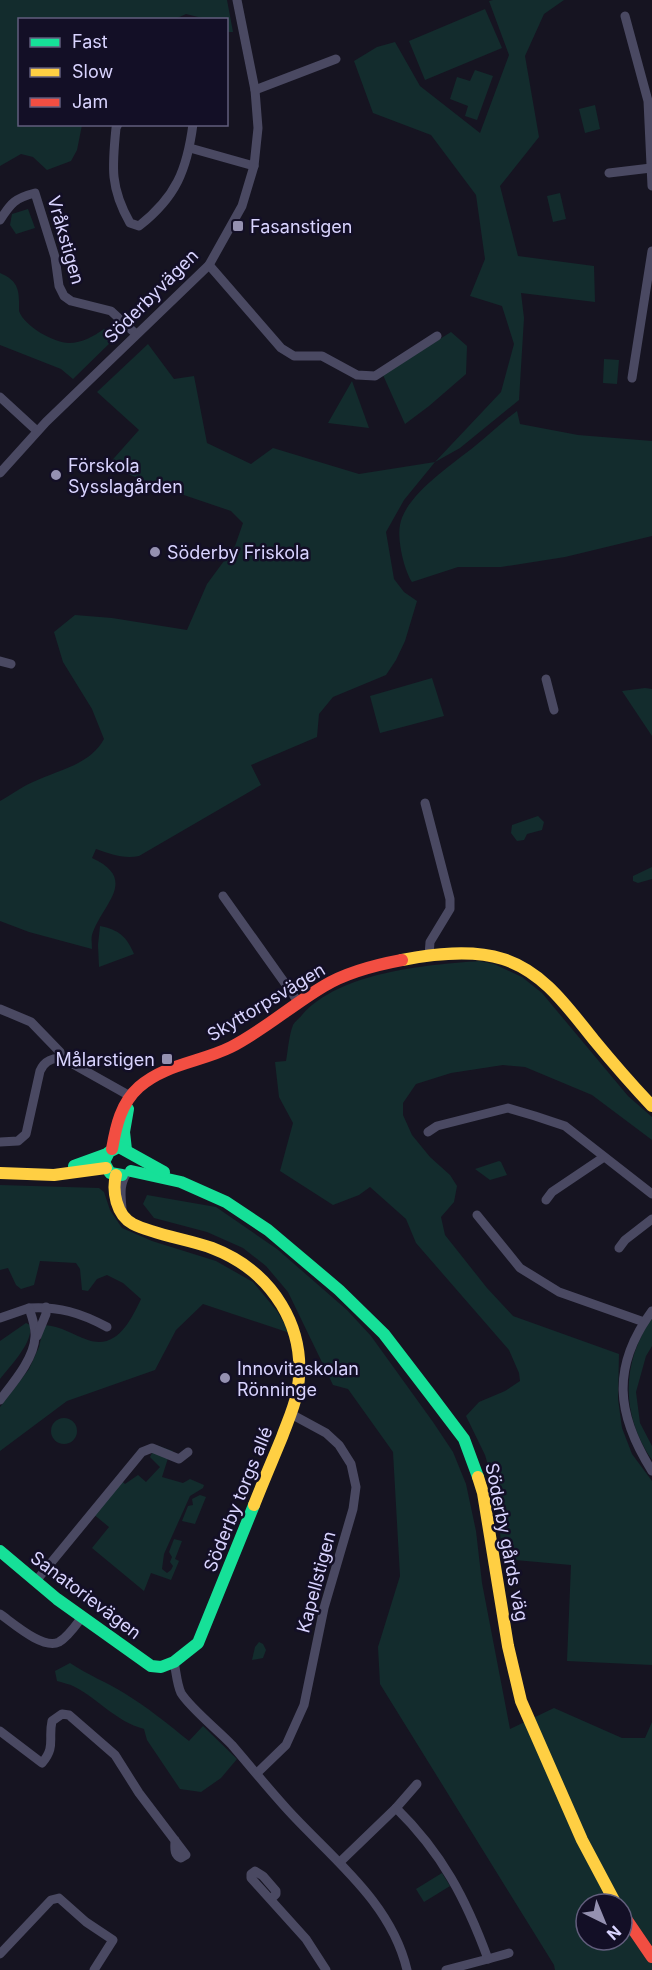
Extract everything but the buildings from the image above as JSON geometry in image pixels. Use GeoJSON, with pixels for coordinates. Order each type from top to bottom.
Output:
{"type":"FeatureCollection","features":[{"type":"Feature","properties":{"kind":"street","name":"Söderbyvägen"},"geometry":{"type":"LineString","coordinates":[[0,473],[37,431],[209,265],[242,206],[254,166],[258,128],[255,90],[237,0]]}},
{"type":"Feature","properties":{"kind":"street"},"geometry":{"type":"LineString","coordinates":[[625,16],[648,101],[652,186]]}},
{"type":"Feature","properties":{"kind":"street"},"geometry":{"type":"LineString","coordinates":[[255,90],[336,59]]}},
{"type":"Feature","properties":{"kind":"street"},"geometry":{"type":"LineString","coordinates":[[117,126],[113,154],[116,196],[130,223],[139,226],[157,212],[172,193],[183,171],[190,148],[193,126]]}},
{"type":"Feature","properties":{"kind":"street"},"geometry":{"type":"LineString","coordinates":[[190,148],[254,166]]}},
{"type":"Feature","properties":{"kind":"street"},"geometry":{"type":"LineString","coordinates":[[609,173],[651,168]]}},
{"type":"Feature","properties":{"kind":"street","name":"Vråkstigen"},"geometry":{"type":"LineString","coordinates":[[0,220],[9,206],[19,197],[35,193],[55,258],[59,286],[64,296],[71,301],[111,311],[136,334]]}},
{"type":"Feature","properties":{"kind":"street"},"geometry":{"type":"LineString","coordinates":[[632,378],[652,251]]}},
{"type":"Feature","properties":{"kind":"street"},"geometry":{"type":"LineString","coordinates":[[209,265],[281,348],[294,356],[322,356],[357,375],[375,376],[437,336]]}},
{"type":"Feature","properties":{"kind":"street"},"geometry":{"type":"LineString","coordinates":[[0,397],[37,431]]}},
{"type":"Feature","properties":{"kind":"street"},"geometry":{"type":"LineString","coordinates":[[0,661],[11,664]]}},
{"type":"Feature","properties":{"kind":"street"},"geometry":{"type":"LineString","coordinates":[[546,679],[554,710]]}},
{"type":"Feature","properties":{"kind":"street"},"geometry":{"type":"LineString","coordinates":[[425,803],[450,899],[450,909],[430,942],[429,956]]}},
{"type":"Feature","properties":{"kind":"street"},"geometry":{"type":"LineString","coordinates":[[223,896],[299,1003]]}},
{"type":"Feature","properties":{"kind":"street","name":"Skyttorpsvägen"},"geometry":{"type":"LineString","coordinates":[[110,1151],[121,1111],[130,1096],[149,1080],[169,1070],[232,1047],[269,1025],[326,984],[354,973],[429,956],[462,953],[489,955],[516,963],[542,980],[652,1106]]}},
{"type":"Feature","properties":{"kind":"street"},"geometry":{"type":"LineString","coordinates":[[0,1009],[31,1022],[60,1052],[61,1058]]}},
{"type":"Feature","properties":{"kind":"street"},"geometry":{"type":"LineString","coordinates":[[0,1142],[18,1142],[26,1134],[42,1065],[53,1058],[61,1058],[130,1096],[124,1132],[128,1151],[133,1159],[120,1172],[104,1162],[110,1151],[119,1148],[128,1151]]}},
{"type":"Feature","properties":{"kind":"street"},"geometry":{"type":"LineString","coordinates":[[428,1132],[437,1126],[508,1108],[565,1126],[652,1194]]}},
{"type":"Feature","properties":{"kind":"street","name":"Söderby gårds väg"},"geometry":{"type":"LineString","coordinates":[[38,1175],[87,1162],[110,1151]]}},
{"type":"Feature","properties":{"kind":"street","name":"Söderby gårds väg"},"geometry":{"type":"LineString","coordinates":[[128,1151],[187,1184],[209,1192],[265,1227],[352,1302],[392,1345],[464,1438],[483,1493],[508,1646],[521,1701],[582,1840],[610,1892]]}},
{"type":"Feature","properties":{"kind":"street"},"geometry":{"type":"LineString","coordinates":[[546,1200],[552,1192],[604,1157]]}},
{"type":"Feature","properties":{"kind":"street","name":"Söderby gårds väg"},"geometry":{"type":"LineString","coordinates":[[0,1173],[38,1175],[120,1172],[187,1184]]}},
{"type":"Feature","properties":{"kind":"street","name":"Söderby torgs allé"},"geometry":{"type":"LineString","coordinates":[[120,1172],[114,1197],[122,1214],[143,1228],[197,1243],[227,1255],[252,1270],[284,1306],[292,1326],[298,1354],[297,1394],[291,1414],[198,1643],[174,1662]]}},
{"type":"Feature","properties":{"kind":"street"},"geometry":{"type":"LineString","coordinates":[[477,1215],[520,1268],[560,1292],[644,1322]]}},
{"type":"Feature","properties":{"kind":"street"},"geometry":{"type":"LineString","coordinates":[[619,1248],[625,1240],[652,1220]]}},
{"type":"Feature","properties":{"kind":"street"},"geometry":{"type":"LineString","coordinates":[[0,1400],[29,1356],[46,1314],[46,1307]]}},
{"type":"Feature","properties":{"kind":"street"},"geometry":{"type":"LineString","coordinates":[[0,1318],[28,1308],[46,1307],[68,1310],[107,1327]]}},
{"type":"Feature","properties":{"kind":"street"},"geometry":{"type":"LineString","coordinates":[[28,1308],[36,1338]]}},
{"type":"Feature","properties":{"kind":"street"},"geometry":{"type":"LineString","coordinates":[[652,1311],[630,1348],[623,1371],[624,1408],[633,1437],[652,1471]]}},
{"type":"Feature","properties":{"kind":"street","name":"Kapellstigen"},"geometry":{"type":"LineString","coordinates":[[257,1773],[286,1745],[304,1704],[324,1608],[353,1509],[356,1487],[351,1464],[339,1445],[326,1433],[291,1414]]}},
{"type":"Feature","properties":{"kind":"street"},"geometry":{"type":"LineString","coordinates":[[36,1581],[142,1452],[152,1448],[179,1459],[188,1452]]}},
{"type":"Feature","properties":{"kind":"street","name":"Sanatorievägen"},"geometry":{"type":"LineString","coordinates":[[0,1551],[82,1617],[151,1666],[160,1667],[174,1662]]}},
{"type":"Feature","properties":{"kind":"street"},"geometry":{"type":"LineString","coordinates":[[0,1614],[41,1641],[54,1643],[64,1638],[82,1617]]}},
{"type":"Feature","properties":{"kind":"street"},"geometry":{"type":"LineString","coordinates":[[174,1662],[182,1695],[257,1773],[285,1807],[340,1862],[369,1896],[389,1926],[403,1953],[407,1970]]}},
{"type":"Feature","properties":{"kind":"street"},"geometry":{"type":"LineString","coordinates":[[0,1731],[42,1763],[48,1757],[52,1746],[52,1721],[62,1714],[69,1715],[115,1755],[139,1793],[175,1840]]}},
{"type":"Feature","properties":{"kind":"street"},"geometry":{"type":"LineString","coordinates":[[340,1862],[396,1808],[417,1784]]}},
{"type":"Feature","properties":{"kind":"street"},"geometry":{"type":"LineString","coordinates":[[396,1808],[426,1839],[463,1896],[488,1959]]}},
{"type":"Feature","properties":{"kind":"street"},"geometry":{"type":"LineString","coordinates":[[0,1954],[51,1900],[59,1898],[86,1922],[113,1940],[94,1970]]}},
{"type":"Feature","properties":{"kind":"street"},"geometry":{"type":"LineString","coordinates":[[271,1899],[306,1939],[326,1970]]}},
{"type":"Feature","properties":{"kind":"street"},"geometry":{"type":"LineString","coordinates":[[634,1931],[652,1957]]}},
{"type":"Feature","properties":{"kind":"street"},"geometry":{"type":"LineString","coordinates":[[446,1970],[509,1953]]}},
{"type":"Feature","properties":{"kind":"green space"},"geometry":{"type":"Polygon","coordinates":[[[0,0],[227,0],[233,32],[228,32],[228,18],[202,18],[186,14],[177,18],[18,18],[18,126],[82,126],[77,150],[71,161],[47,170],[33,157],[21,154],[0,166],[0,0]]]}},
{"type":"Feature","properties":{"kind":"green space"},"geometry":{"type":"Polygon","coordinates":[[[564,0],[544,14],[525,56],[539,137],[500,186],[518,256],[594,266],[595,302],[521,293],[524,318],[519,400],[460,448],[435,462],[501,392],[514,344],[502,306],[470,296],[485,259],[476,195],[431,135],[373,113],[354,61],[377,47],[395,42],[420,86],[480,133],[509,55],[489,1],[564,0]]]}},
{"type":"Feature","properties":{"kind":"green space"},"geometry":{"type":"Polygon","coordinates":[[[485,9],[502,48],[425,80],[409,41],[485,9]]]}},
{"type":"Feature","properties":{"kind":"green space"},"geometry":{"type":"Polygon","coordinates":[[[475,70],[493,76],[477,120],[465,116],[468,106],[450,99],[457,77],[470,81],[475,70]]]}},
{"type":"Feature","properties":{"kind":"green space"},"geometry":{"type":"Polygon","coordinates":[[[595,105],[600,129],[585,133],[579,109],[595,105]]]}},
{"type":"Feature","properties":{"kind":"green space"},"geometry":{"type":"Polygon","coordinates":[[[560,193],[566,219],[553,222],[547,196],[560,193]]]}},
{"type":"Feature","properties":{"kind":"green space"},"geometry":{"type":"Polygon","coordinates":[[[28,209],[35,228],[16,234],[10,225],[12,214],[28,209]]]}},
{"type":"Feature","properties":{"kind":"green space"},"geometry":{"type":"Polygon","coordinates":[[[0,273],[9,278],[17,287],[19,311],[22,317],[33,328],[48,337],[74,343],[92,337],[104,329],[115,331],[118,335],[73,379],[61,369],[0,345],[0,273]]]}},
{"type":"Feature","properties":{"kind":"green space"},"geometry":{"type":"Polygon","coordinates":[[[451,332],[467,346],[466,374],[405,424],[383,375],[451,332]]]}},
{"type":"Feature","properties":{"kind":"green space"},"geometry":{"type":"Polygon","coordinates":[[[148,344],[174,379],[194,376],[207,443],[251,464],[273,448],[359,474],[435,462],[404,500],[386,532],[394,579],[404,592],[417,601],[405,641],[386,675],[333,697],[319,714],[317,737],[251,765],[261,785],[139,856],[122,856],[96,849],[92,858],[106,866],[114,875],[115,884],[109,903],[92,935],[92,949],[29,932],[0,921],[0,801],[29,784],[82,761],[98,748],[104,739],[92,709],[63,662],[54,632],[75,615],[112,618],[187,630],[207,584],[235,546],[243,523],[231,511],[107,466],[139,430],[97,392],[148,344]]]}},
{"type":"Feature","properties":{"kind":"green space"},"geometry":{"type":"Polygon","coordinates":[[[604,359],[619,360],[617,384],[603,383],[604,359]]]}},
{"type":"Feature","properties":{"kind":"green space"},"geometry":{"type":"Polygon","coordinates":[[[352,381],[369,428],[328,423],[352,381]]]}},
{"type":"Feature","properties":{"kind":"green space"},"geometry":{"type":"Polygon","coordinates":[[[517,411],[520,424],[578,435],[652,441],[652,536],[565,557],[501,567],[458,567],[412,582],[406,570],[400,546],[399,531],[404,514],[431,481],[517,411]]]}},
{"type":"Feature","properties":{"kind":"green space"},"geometry":{"type":"Polygon","coordinates":[[[432,678],[444,716],[380,733],[370,696],[432,678]]]}},
{"type":"Feature","properties":{"kind":"green space"},"geometry":{"type":"Polygon","coordinates":[[[652,689],[652,736],[622,691],[652,689]]]}},
{"type":"Feature","properties":{"kind":"green space"},"geometry":{"type":"Polygon","coordinates":[[[538,816],[544,822],[542,830],[527,834],[524,840],[517,841],[511,833],[512,825],[538,816]]]}},
{"type":"Feature","properties":{"kind":"green space"},"geometry":{"type":"Polygon","coordinates":[[[652,867],[652,879],[638,883],[633,881],[633,876],[652,867]]]}},
{"type":"Feature","properties":{"kind":"green space"},"geometry":{"type":"Polygon","coordinates":[[[100,926],[121,935],[134,954],[99,967],[100,926]]]}},
{"type":"Feature","properties":{"kind":"green space"},"geometry":{"type":"Polygon","coordinates":[[[479,961],[494,964],[522,977],[542,993],[628,1096],[652,1117],[652,1140],[592,1095],[525,1067],[503,1065],[451,1073],[416,1084],[403,1103],[403,1115],[412,1135],[430,1157],[450,1175],[457,1186],[454,1202],[441,1217],[445,1235],[487,1288],[513,1316],[619,1354],[618,1399],[622,1428],[632,1454],[652,1481],[652,1665],[567,1661],[571,1565],[515,1560],[501,1544],[497,1496],[485,1455],[466,1416],[479,1402],[505,1391],[520,1381],[509,1350],[416,1243],[406,1219],[370,1187],[359,1195],[333,1205],[280,1171],[293,1123],[279,1097],[275,1062],[286,1061],[290,1033],[296,1021],[318,1000],[360,980],[385,973],[434,965],[479,961]]]}},
{"type":"Feature","properties":{"kind":"green space"},"geometry":{"type":"Polygon","coordinates":[[[499,1161],[507,1175],[490,1180],[475,1169],[499,1161]]]}},
{"type":"Feature","properties":{"kind":"green space"},"geometry":{"type":"Polygon","coordinates":[[[0,1185],[99,1188],[104,1192],[110,1210],[122,1228],[152,1241],[216,1261],[253,1282],[277,1311],[290,1333],[203,1304],[176,1330],[155,1370],[67,1401],[0,1451],[0,1407],[29,1369],[39,1347],[44,1325],[88,1340],[107,1341],[122,1331],[133,1316],[141,1299],[123,1283],[107,1275],[97,1279],[88,1291],[82,1290],[80,1269],[76,1263],[40,1261],[34,1285],[21,1289],[16,1285],[8,1268],[0,1270],[0,1185]]]}},
{"type":"Feature","properties":{"kind":"green space"},"geometry":{"type":"Polygon","coordinates":[[[147,1195],[216,1207],[277,1249],[347,1310],[371,1336],[433,1422],[453,1452],[466,1484],[510,1729],[554,1708],[622,1738],[645,1738],[652,1722],[652,1970],[555,1970],[380,1684],[378,1647],[400,1576],[393,1452],[348,1389],[333,1385],[288,1292],[266,1266],[243,1248],[207,1232],[154,1218],[143,1204],[147,1195]]]}},
{"type":"Feature","properties":{"kind":"green space"},"geometry":{"type":"Polygon","coordinates":[[[652,1318],[652,1346],[646,1356],[636,1392],[640,1423],[652,1446],[652,1460],[635,1425],[630,1407],[629,1389],[630,1371],[635,1353],[652,1318]]]}},
{"type":"Feature","properties":{"kind":"green space"},"geometry":{"type":"Polygon","coordinates":[[[26,1323],[30,1325],[30,1332],[25,1346],[0,1379],[0,1341],[26,1323]]]}},
{"type":"Feature","properties":{"kind":"green space"},"geometry":{"type":"Polygon","coordinates":[[[64,1418],[73,1422],[77,1431],[73,1440],[64,1444],[55,1440],[51,1431],[55,1422],[64,1418]]]}},
{"type":"Feature","properties":{"kind":"green space"},"geometry":{"type":"Polygon","coordinates":[[[156,1445],[173,1451],[169,1455],[162,1477],[183,1483],[190,1479],[204,1485],[190,1496],[164,1554],[162,1569],[167,1573],[173,1566],[169,1552],[174,1539],[182,1541],[175,1559],[179,1561],[171,1580],[151,1573],[144,1591],[92,1548],[109,1527],[92,1513],[120,1479],[125,1484],[138,1475],[146,1482],[160,1467],[150,1457],[156,1445]]]}},
{"type":"Feature","properties":{"kind":"green space"},"geometry":{"type":"Polygon","coordinates":[[[200,1495],[206,1497],[195,1524],[182,1521],[188,1506],[193,1505],[192,1499],[200,1495]]]}},
{"type":"Feature","properties":{"kind":"green space"},"geometry":{"type":"Polygon","coordinates":[[[259,1642],[266,1650],[263,1658],[252,1660],[255,1647],[259,1642]]]}},
{"type":"Feature","properties":{"kind":"green space"},"geometry":{"type":"Polygon","coordinates":[[[70,1663],[133,1698],[189,1741],[203,1726],[237,1759],[221,1778],[201,1792],[180,1789],[147,1740],[144,1729],[124,1721],[75,1687],[57,1681],[55,1671],[70,1663]]]}},
{"type":"Feature","properties":{"kind":"green space"},"geometry":{"type":"Polygon","coordinates":[[[442,1873],[450,1886],[424,1902],[416,1889],[442,1873]]]}},
{"type":"Feature","properties":{"kind":"traffic: fast"},"geometry":{"type":"LineString","coordinates":[[126,1150],[124,1132],[128,1109]]}},
{"type":"Feature","properties":{"kind":"traffic: fast"},"geometry":{"type":"LineString","coordinates":[[122,1175],[110,1173],[104,1162],[109,1152],[119,1147],[164,1172]]}},
{"type":"Feature","properties":{"kind":"traffic: fast"},"geometry":{"type":"LineString","coordinates":[[74,1166],[107,1154]]}},
{"type":"Feature","properties":{"kind":"traffic: fast"},"geometry":{"type":"LineString","coordinates":[[131,1171],[181,1182],[226,1202],[268,1230],[339,1290],[384,1334],[464,1439],[478,1477]]}},
{"type":"Feature","properties":{"kind":"traffic: fast"},"geometry":{"type":"LineString","coordinates":[[0,1551],[57,1599],[151,1666],[161,1667],[174,1662],[198,1643],[254,1505]]}},
{"type":"Feature","properties":{"kind":"traffic: slow"},"geometry":{"type":"LineString","coordinates":[[402,960],[439,954],[465,953],[491,956],[518,965],[554,992],[652,1106]]}},
{"type":"Feature","properties":{"kind":"traffic: slow"},"geometry":{"type":"LineString","coordinates":[[0,1173],[54,1175],[106,1168]]}},
{"type":"Feature","properties":{"kind":"traffic: slow"},"geometry":{"type":"LineString","coordinates":[[116,1175],[115,1195],[119,1209],[127,1220],[142,1228],[212,1248],[233,1258],[252,1271],[268,1287],[282,1305],[291,1325],[297,1346],[299,1369],[297,1393],[254,1505]]}},
{"type":"Feature","properties":{"kind":"traffic: slow"},"geometry":{"type":"LineString","coordinates":[[478,1477],[483,1493],[508,1646],[521,1701],[582,1840],[610,1892]]}},
{"type":"Feature","properties":{"kind":"traffic: jam"},"geometry":{"type":"LineString","coordinates":[[112,1149],[118,1123],[128,1100],[149,1079],[172,1068],[231,1047],[333,981],[362,970],[402,960]]}},
{"type":"Feature","properties":{"kind":"traffic: jam"},"geometry":{"type":"LineString","coordinates":[[634,1931],[652,1957]]}},
{"type":"Feature","properties":{"kind":"place","name":"Fasanstigen"},"geometry":{"type":"Point","coordinates":[238,226]}},
{"type":"Feature","properties":{"kind":"place","name":"Förskola Sysslagården"},"geometry":{"type":"Point","coordinates":[56,475]}},
{"type":"Feature","properties":{"kind":"place","name":"Söderby Friskola"},"geometry":{"type":"Point","coordinates":[155,552]}},
{"type":"Feature","properties":{"kind":"place","name":"Målarstigen"},"geometry":{"type":"Point","coordinates":[167,1059]}},
{"type":"Feature","properties":{"kind":"place","name":"Innovitaskolan Rönninge"},"geometry":{"type":"Point","coordinates":[225,1378]}}]}
